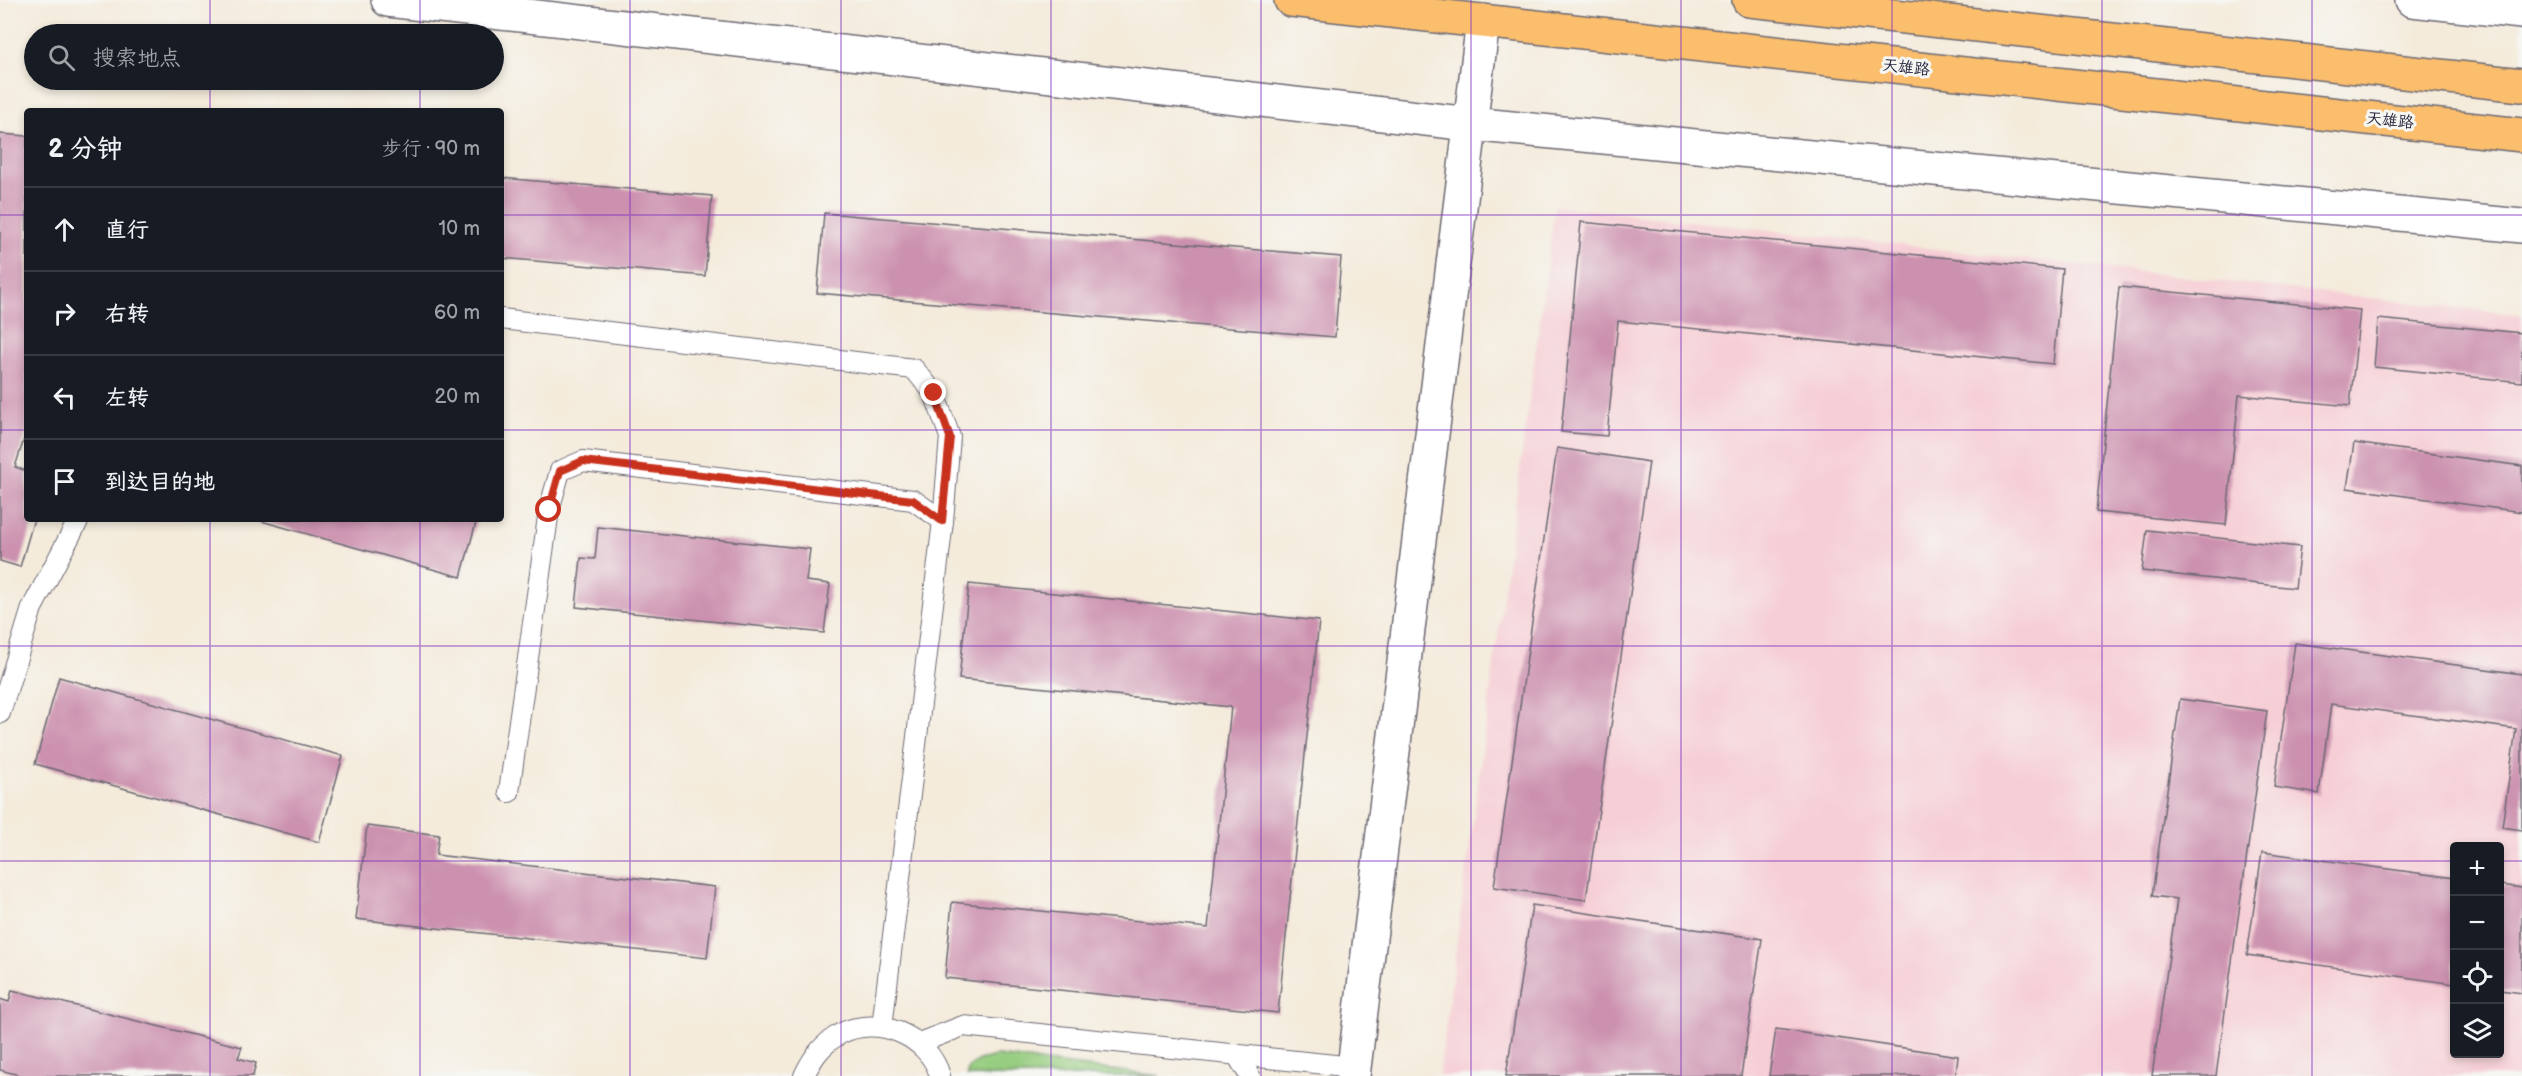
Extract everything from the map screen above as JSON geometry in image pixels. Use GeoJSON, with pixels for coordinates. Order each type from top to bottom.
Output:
{"type":"FeatureCollection","features":[{"type":"Feature","properties":{"kind":"main road","name":"天雄路"},"geometry":{"type":"LineString","coordinates":[[1291,0],[2522,135]]}},
{"type":"Feature","properties":{"kind":"main road"},"geometry":{"type":"LineString","coordinates":[[1749,0],[2522,85]]}},
{"type":"Feature","properties":{"kind":"street"},"geometry":{"type":"LineString","coordinates":[[388,0],[1470,124],[2522,226]]}},
{"type":"Feature","properties":{"kind":"street"},"geometry":{"type":"LineString","coordinates":[[2412,0],[2522,12]]}},
{"type":"Feature","properties":{"kind":"street"},"geometry":{"type":"LineString","coordinates":[[1354,1072],[1483,21]]}},
{"type":"Feature","properties":{"kind":"lane"},"geometry":{"type":"LineString","coordinates":[[504,319],[914,369],[934,393],[950,437],[882,1027]]}},
{"type":"Feature","properties":{"kind":"lane"},"geometry":{"type":"LineString","coordinates":[[509,792],[549,510],[560,471],[583,461],[913,500],[942,521]]}},
{"type":"Feature","properties":{"kind":"lane"},"geometry":{"type":"LineString","coordinates":[[0,713],[32,608],[77,522]]}},
{"type":"Feature","properties":{"kind":"lane"},"geometry":{"type":"LineString","coordinates":[[919,1043],[963,1026],[1236,1054],[1354,1072]]}},
{"type":"Feature","properties":{"kind":"lane"},"geometry":{"type":"LineString","coordinates":[[804,1076],[811,1060],[825,1045],[842,1033],[861,1028],[882,1027],[901,1033],[919,1043],[930,1056],[940,1076]]}},
{"type":"Feature","properties":{"kind":"lane"},"geometry":{"type":"LineString","coordinates":[[1236,1054],[1250,1076]]}},
{"type":"Feature","properties":{"kind":"shaded area"},"geometry":{"type":"Polygon","coordinates":[[[1555,206],[2522,315],[2522,1076],[1439,1076],[1555,206]]]}},
{"type":"Feature","properties":{"kind":"green space"},"geometry":{"type":"Polygon","coordinates":[[[997,1056],[1160,1076],[967,1076],[968,1068],[979,1060],[997,1056]]]}},
{"type":"Feature","properties":{"kind":"building"},"geometry":{"type":"Polygon","coordinates":[[[0,134],[24,136],[24,439],[15,467],[24,470],[24,522],[33,522],[20,567],[0,561],[0,134]]]}},
{"type":"Feature","properties":{"kind":"building"},"geometry":{"type":"Polygon","coordinates":[[[504,178],[712,196],[705,276],[504,258],[504,178]]]}},
{"type":"Feature","properties":{"kind":"building"},"geometry":{"type":"Polygon","coordinates":[[[824,213],[1341,257],[1335,337],[817,293],[824,213]]]}},
{"type":"Feature","properties":{"kind":"building"},"geometry":{"type":"Polygon","coordinates":[[[1581,222],[2062,269],[2053,364],[1618,321],[1607,436],[1561,432],[1581,222]]]}},
{"type":"Feature","properties":{"kind":"building"},"geometry":{"type":"Polygon","coordinates":[[[2119,287],[2360,310],[2350,406],[2239,395],[2226,525],[2096,512],[2119,287]]]}},
{"type":"Feature","properties":{"kind":"building"},"geometry":{"type":"Polygon","coordinates":[[[2378,319],[2522,333],[2522,382],[2374,367],[2378,319]]]}},
{"type":"Feature","properties":{"kind":"building"},"geometry":{"type":"Polygon","coordinates":[[[2354,443],[2522,466],[2522,512],[2347,488],[2354,443]]]}},
{"type":"Feature","properties":{"kind":"building"},"geometry":{"type":"Polygon","coordinates":[[[1557,448],[1649,462],[1586,900],[1494,887],[1557,448]]]}},
{"type":"Feature","properties":{"kind":"building"},"geometry":{"type":"Polygon","coordinates":[[[265,522],[476,522],[461,577],[265,522]]]}},
{"type":"Feature","properties":{"kind":"building"},"geometry":{"type":"Polygon","coordinates":[[[598,527],[810,549],[806,581],[830,584],[824,633],[576,607],[581,558],[595,559],[598,527]]]}},
{"type":"Feature","properties":{"kind":"building"},"geometry":{"type":"Polygon","coordinates":[[[2147,530],[2300,547],[2295,588],[2142,571],[2147,530]]]}},
{"type":"Feature","properties":{"kind":"building"},"geometry":{"type":"Polygon","coordinates":[[[969,584],[1319,621],[1278,1013],[945,978],[952,902],[1208,928],[1231,707],[959,679],[969,584]]]}},
{"type":"Feature","properties":{"kind":"building"},"geometry":{"type":"Polygon","coordinates":[[[2295,643],[2522,674],[2522,830],[2502,827],[2516,729],[2331,704],[2319,794],[2274,787],[2295,643]]]}},
{"type":"Feature","properties":{"kind":"building"},"geometry":{"type":"Polygon","coordinates":[[[59,677],[343,756],[319,842],[35,764],[59,677]]]}},
{"type":"Feature","properties":{"kind":"building"},"geometry":{"type":"Polygon","coordinates":[[[2180,699],[2267,711],[2216,1076],[2152,1076],[2177,899],[2152,896],[2180,699]]]}},
{"type":"Feature","properties":{"kind":"building"},"geometry":{"type":"Polygon","coordinates":[[[367,826],[439,835],[436,855],[715,887],[707,958],[356,919],[367,826]]]}},
{"type":"Feature","properties":{"kind":"building"},"geometry":{"type":"Polygon","coordinates":[[[2262,852],[2450,877],[2450,983],[2247,955],[2262,852]]]}},
{"type":"Feature","properties":{"kind":"building"},"geometry":{"type":"Polygon","coordinates":[[[2504,886],[2522,888],[2522,993],[2504,991],[2504,886]]]}},
{"type":"Feature","properties":{"kind":"building"},"geometry":{"type":"Polygon","coordinates":[[[1532,905],[1762,939],[1741,1076],[1506,1076],[1532,905]]]}},
{"type":"Feature","properties":{"kind":"building"},"geometry":{"type":"Polygon","coordinates":[[[12,990],[242,1047],[238,1058],[256,1063],[253,1076],[23,1076],[0,1070],[0,999],[9,1002],[12,990]]]}},
{"type":"Feature","properties":{"kind":"building"},"geometry":{"type":"Polygon","coordinates":[[[1776,1029],[1958,1056],[1956,1076],[1769,1076],[1776,1029]]]}},
{"type":"Feature","properties":{"kind":"route"},"geometry":{"type":"LineString","coordinates":[[549,510],[560,471],[583,461],[913,500],[942,521],[950,437],[934,393]]}}]}
